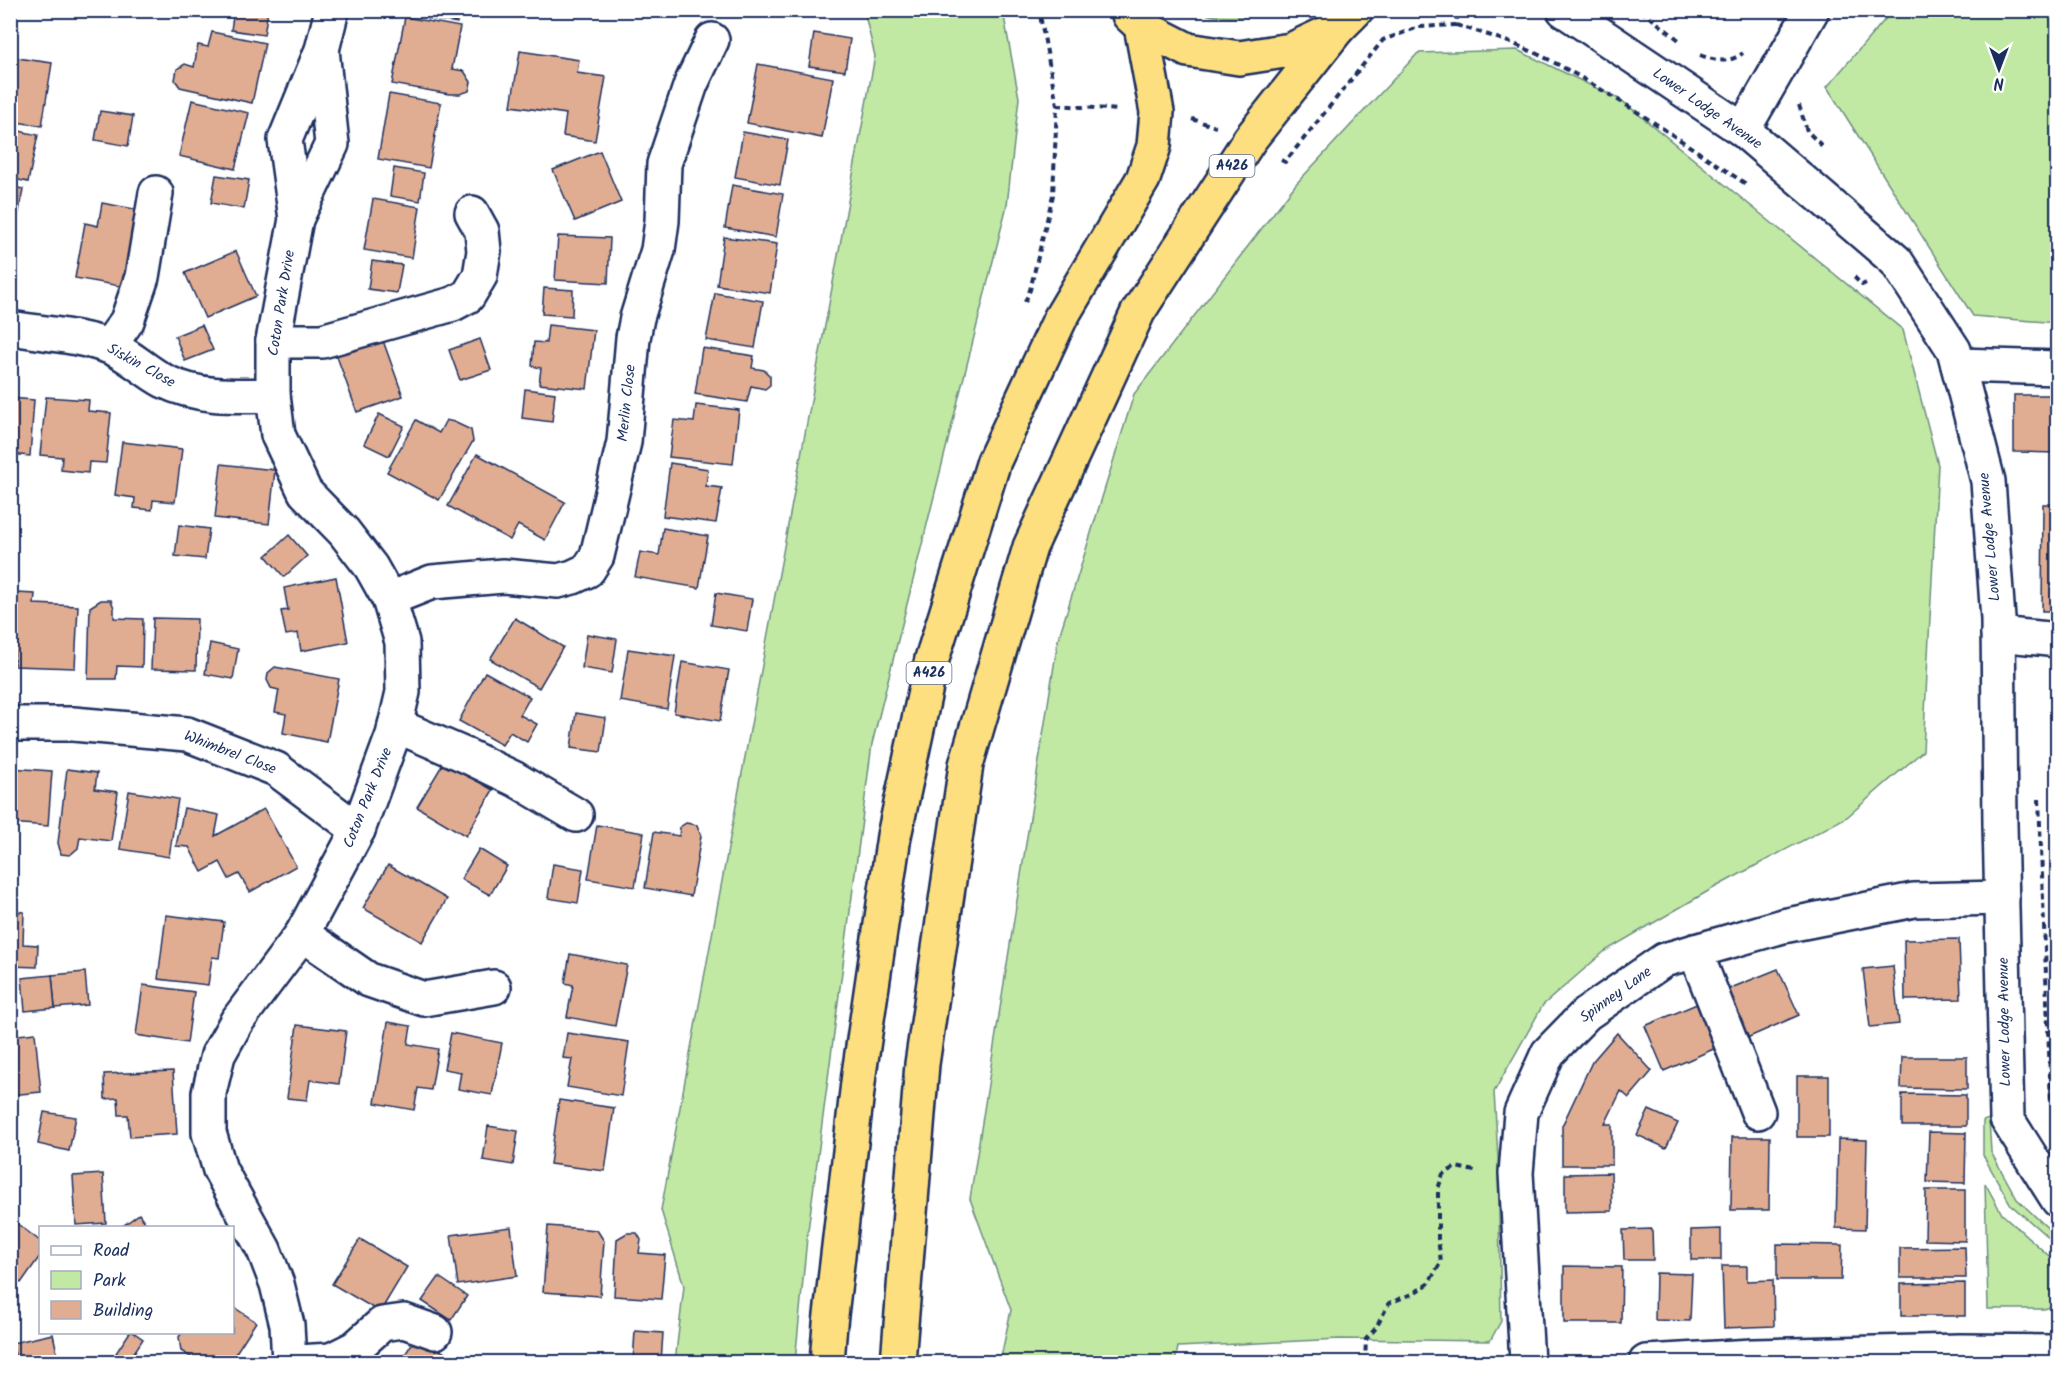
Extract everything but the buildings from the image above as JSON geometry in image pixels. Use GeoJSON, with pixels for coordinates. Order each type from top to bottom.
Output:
{"type":"FeatureCollection","features":[{"type":"Feature","properties":{"kind":"highway"},"geometry":{"type":"LineString","coordinates":[[1133,18],[1188,50],[1239,58],[1291,50],[1347,19]]}},
{"type":"Feature","properties":{"kind":"highway","name":"A426"},"geometry":{"type":"LineString","coordinates":[[827,1362],[859,1074],[894,836],[932,659],[994,461],[1060,319],[1143,179],[1154,146],[1157,112],[1133,18]]}},
{"type":"Feature","properties":{"kind":"highway","name":"A426"},"geometry":{"type":"LineString","coordinates":[[898,1362],[922,1064],[966,765],[1030,547],[1138,312],[1250,139],[1347,19]]}},
{"type":"Feature","properties":{"kind":"street","name":"Coton Park Drive"},"geometry":{"type":"LineString","coordinates":[[296,219],[285,140],[322,50],[332,10]]}},
{"type":"Feature","properties":{"kind":"street","name":"Lower Lodge Avenue"},"geometry":{"type":"LineString","coordinates":[[1564,10],[1743,130],[1896,261],[1954,350],[1988,481],[1998,634],[2007,1119],[2056,1193]]}},
{"type":"Feature","properties":{"kind":"street"},"geometry":{"type":"LineString","coordinates":[[1743,130],[1812,10]]}},
{"type":"Feature","properties":{"kind":"street","name":"Merlin Close"},"geometry":{"type":"LineString","coordinates":[[389,599],[432,582],[503,576],[558,580],[573,577],[588,570],[597,556],[624,442],[633,338],[658,250],[662,221],[664,164],[691,84],[712,40]]}},
{"type":"Feature","properties":{"kind":"street","name":"Coton Park Drive"},"geometry":{"type":"LineString","coordinates":[[289,1362],[287,1324],[277,1284],[264,1250],[220,1170],[209,1133],[209,1093],[218,1055],[237,1021],[302,934],[358,830],[395,725],[403,692],[402,642],[389,599],[364,558],[344,532],[305,492],[278,435],[273,395],[273,341],[296,219],[332,144],[322,50]]}},
{"type":"Feature","properties":{"kind":"street"},"geometry":{"type":"LineString","coordinates":[[109,346],[127,321],[142,277],[156,193]]}},
{"type":"Feature","properties":{"kind":"street"},"geometry":{"type":"LineString","coordinates":[[273,341],[322,341],[453,303],[468,296],[480,276],[484,251],[482,231],[472,213]]}},
{"type":"Feature","properties":{"kind":"street","name":"Siskin Close"},"geometry":{"type":"LineString","coordinates":[[10,328],[109,346],[124,353],[163,380],[192,392],[238,396],[273,395]]}},
{"type":"Feature","properties":{"kind":"street"},"geometry":{"type":"LineString","coordinates":[[1958,365],[2058,368]]}},
{"type":"Feature","properties":{"kind":"street"},"geometry":{"type":"LineString","coordinates":[[1998,634],[2058,640]]}},
{"type":"Feature","properties":{"kind":"street","name":"Whimbrel Close"},"geometry":{"type":"LineString","coordinates":[[10,724],[73,724],[188,734],[276,769],[358,830]]}},
{"type":"Feature","properties":{"kind":"street"},"geometry":{"type":"LineString","coordinates":[[395,725],[506,775],[576,815]]}},
{"type":"Feature","properties":{"kind":"street","name":"Spinney Lane"},"geometry":{"type":"LineString","coordinates":[[1527,1362],[1515,1173],[1521,1113],[1548,1053],[1586,1014],[1664,960],[1784,926],[1914,900],[2002,898]]}},
{"type":"Feature","properties":{"kind":"street"},"geometry":{"type":"LineString","coordinates":[[302,934],[369,980],[424,999],[494,987]]}},
{"type":"Feature","properties":{"kind":"street"},"geometry":{"type":"LineString","coordinates":[[1695,951],[1758,1112]]}},
{"type":"Feature","properties":{"kind":"street"},"geometry":{"type":"LineString","coordinates":[[298,1362],[331,1360],[355,1348],[382,1324],[404,1321],[435,1332]]}},
{"type":"Feature","properties":{"kind":"street"},"geometry":{"type":"LineString","coordinates":[[1646,1362],[1960,1351],[2058,1352]]}},
{"type":"Feature","properties":{"kind":"path"},"geometry":{"type":"LineString","coordinates":[[1021,310],[1030,290],[1053,195],[1057,105],[1039,10]]}},
{"type":"Feature","properties":{"kind":"path"},"geometry":{"type":"LineString","coordinates":[[1641,10],[1682,42]]}},
{"type":"Feature","properties":{"kind":"path"},"geometry":{"type":"LineString","coordinates":[[1456,24],[1554,62],[1657,124],[1752,188]]}},
{"type":"Feature","properties":{"kind":"path"},"geometry":{"type":"LineString","coordinates":[[1698,54],[1718,62],[1735,58]]}},
{"type":"Feature","properties":{"kind":"path"},"geometry":{"type":"LineString","coordinates":[[1799,104],[1807,131],[1814,138]]}},
{"type":"Feature","properties":{"kind":"path"},"geometry":{"type":"LineString","coordinates":[[1847,270],[1862,285],[1900,266]]}},
{"type":"Feature","properties":{"kind":"path"},"geometry":{"type":"LineString","coordinates":[[2039,789],[2051,1101]]}},
{"type":"Feature","properties":{"kind":"path"},"geometry":{"type":"LineString","coordinates":[[1365,1362],[1366,1339],[1376,1328],[1389,1303],[1412,1294],[1428,1284],[1441,1262],[1438,1239],[1438,1189],[1443,1174],[1456,1167],[1499,1177],[1515,1173]]}},
{"type":"Feature","properties":{"kind":"green space"},"geometry":{"type":"Polygon","coordinates":[[[1893,10],[2057,11],[2057,323],[1973,316],[1827,87],[1893,10]]]}},
{"type":"Feature","properties":{"kind":"green space"},"geometry":{"type":"Polygon","coordinates":[[[864,11],[1003,11],[1019,98],[1007,205],[872,744],[807,1238],[795,1362],[675,1362],[684,1286],[661,1210],[875,56],[864,11]]]}},
{"type":"Feature","properties":{"kind":"green space"},"geometry":{"type":"Polygon","coordinates":[[[1196,11],[1282,11],[1228,17],[1196,11]]]}},
{"type":"Feature","properties":{"kind":"green space"},"geometry":{"type":"Polygon","coordinates":[[[1517,50],[1621,100],[1903,330],[1938,465],[1923,751],[1847,817],[1710,890],[1605,951],[1543,1005],[1494,1092],[1498,1157],[1501,1321],[1490,1341],[1340,1339],[1178,1347],[1175,1362],[1000,1362],[1011,1310],[970,1199],[1058,640],[1134,394],[1296,184],[1418,53],[1517,50]]]}},
{"type":"Feature","properties":{"kind":"green space"},"geometry":{"type":"Polygon","coordinates":[[[1989,1119],[1991,1152],[2017,1199],[2057,1237],[2057,1245],[2011,1205],[1983,1155],[1983,1121],[1989,1119]]]}},
{"type":"Feature","properties":{"kind":"green space"},"geometry":{"type":"Polygon","coordinates":[[[1985,1183],[2002,1214],[2057,1263],[2057,1305],[2044,1309],[1988,1309],[1985,1183]]]}}]}
